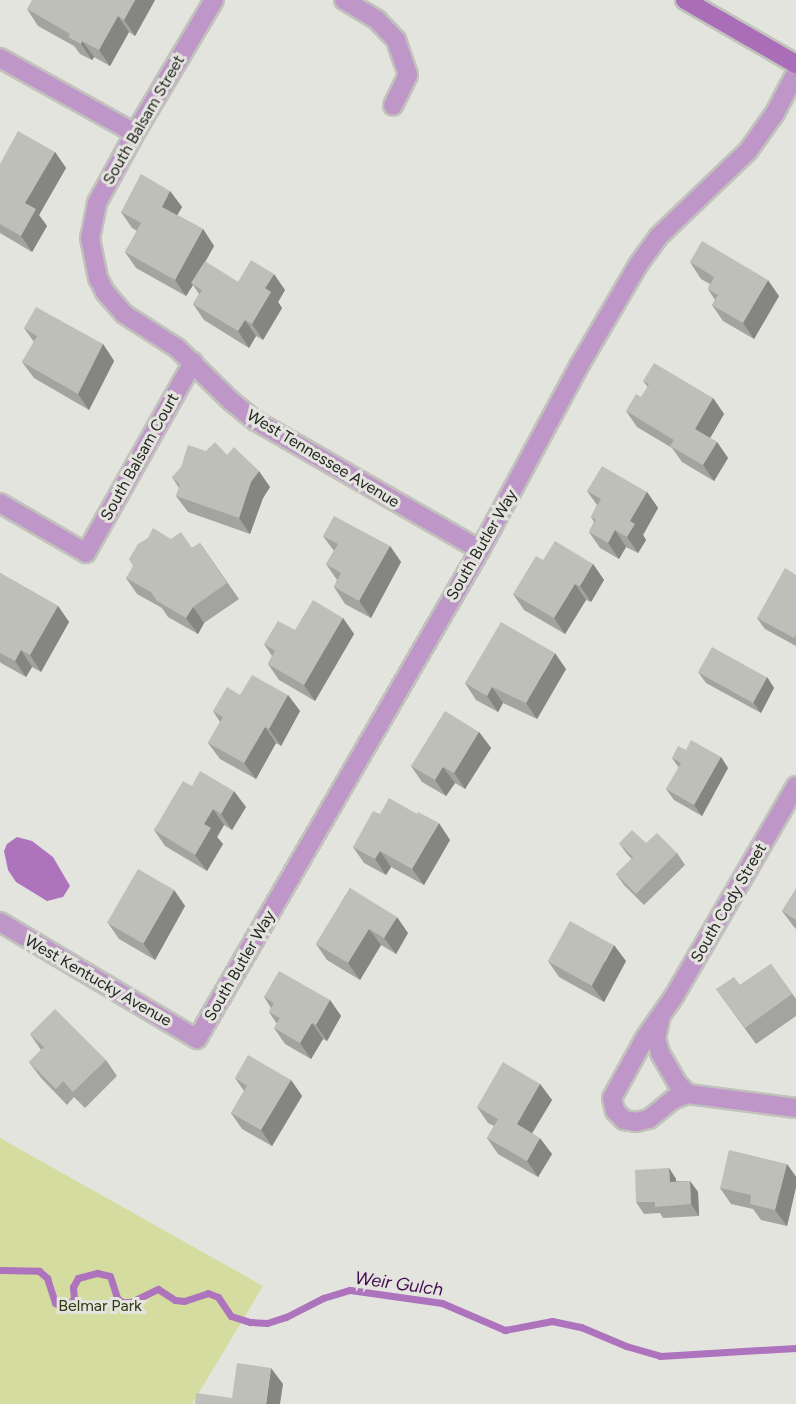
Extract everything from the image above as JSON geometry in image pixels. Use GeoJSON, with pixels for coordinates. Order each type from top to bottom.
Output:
{"type":"FeatureCollection","features":[{"type":"Feature","properties":{"kind":"main road"},"geometry":{"type":"LineString","coordinates":[[684,0],[796,64]]}},
{"type":"Feature","properties":{"kind":"street","name":"South Balsam Street"},"geometry":{"type":"LineString","coordinates":[[90,246],[90,229],[97,203],[135,133],[214,0]]}},
{"type":"Feature","properties":{"kind":"street"},"geometry":{"type":"LineString","coordinates":[[344,0],[377,20],[396,40],[408,75],[393,106]]}},
{"type":"Feature","properties":{"kind":"street"},"geometry":{"type":"LineString","coordinates":[[0,57],[135,133]]}},
{"type":"Feature","properties":{"kind":"street","name":"South Butler Way"},"geometry":{"type":"LineString","coordinates":[[197,1039],[480,550],[579,366],[646,252],[670,225],[747,152],[775,113],[796,73]]}},
{"type":"Feature","properties":{"kind":"street","name":"West Tennessee Avenue"},"geometry":{"type":"LineString","coordinates":[[90,246],[98,278],[114,304],[193,362],[231,401],[256,421],[480,550]]}},
{"type":"Feature","properties":{"kind":"street","name":"South Balsam Court"},"geometry":{"type":"LineString","coordinates":[[0,503],[86,552],[193,362]]}},
{"type":"Feature","properties":{"kind":"street","name":"South Cody Street"},"geometry":{"type":"LineString","coordinates":[[660,1018],[656,1038],[660,1053],[677,1083],[688,1094],[674,1099],[649,1119],[636,1122],[624,1120],[615,1111],[612,1098],[617,1086],[660,1018],[796,786]]}},
{"type":"Feature","properties":{"kind":"street","name":"West Kentucky Avenue"},"geometry":{"type":"LineString","coordinates":[[0,922],[197,1039]]}},
{"type":"Feature","properties":{"kind":"street"},"geometry":{"type":"LineString","coordinates":[[688,1094],[796,1108]]}},
{"type":"Feature","properties":{"kind":"green space","name":"Belmar Park"},"geometry":{"type":"Polygon","coordinates":[[[0,1138],[263,1286],[192,1404],[0,1404],[0,1138]]]}},
{"type":"Feature","properties":{"kind":"shaded area"},"geometry":{"type":"Polygon","coordinates":[[[17,837],[32,841],[53,857],[70,886],[63,897],[47,901],[16,882],[8,870],[4,851],[7,844],[17,837]]]}},
{"type":"Feature","properties":{"kind":"building"},"geometry":{"type":"Polygon","coordinates":[[[32,0],[135,0],[124,20],[118,16],[99,50],[68,37],[70,34],[27,9],[32,0]]]}},
{"type":"Feature","properties":{"kind":"building"},"geometry":{"type":"Polygon","coordinates":[[[18,131],[55,152],[25,203],[36,209],[21,236],[0,224],[0,164],[18,131]]]}},
{"type":"Feature","properties":{"kind":"building"},"geometry":{"type":"Polygon","coordinates":[[[141,174],[170,191],[162,207],[203,229],[175,280],[125,252],[141,223],[121,212],[141,174]]]}},
{"type":"Feature","properties":{"kind":"building"},"geometry":{"type":"Polygon","coordinates":[[[702,241],[768,280],[743,323],[712,305],[718,295],[708,289],[714,277],[690,262],[702,241]]]}},
{"type":"Feature","properties":{"kind":"building"},"geometry":{"type":"Polygon","coordinates":[[[251,260],[274,274],[265,288],[271,292],[252,324],[245,320],[238,331],[193,304],[202,290],[191,283],[205,261],[238,282],[251,260]]]}},
{"type":"Feature","properties":{"kind":"building"},"geometry":{"type":"Polygon","coordinates":[[[36,307],[103,344],[78,394],[22,362],[37,336],[24,328],[36,307]]]}},
{"type":"Feature","properties":{"kind":"building"},"geometry":{"type":"Polygon","coordinates":[[[654,363],[713,398],[695,429],[717,442],[703,465],[670,446],[674,440],[626,411],[636,394],[641,397],[649,384],[643,381],[654,363]]]}},
{"type":"Feature","properties":{"kind":"building"},"geometry":{"type":"Polygon","coordinates":[[[215,442],[227,455],[234,447],[259,471],[251,482],[239,518],[176,496],[180,485],[172,477],[181,467],[188,445],[206,451],[215,442]]]}},
{"type":"Feature","properties":{"kind":"building"},"geometry":{"type":"Polygon","coordinates":[[[602,466],[647,492],[630,521],[635,524],[627,537],[615,530],[608,543],[589,532],[596,520],[591,517],[601,499],[587,491],[602,466]]]}},
{"type":"Feature","properties":{"kind":"building"},"geometry":{"type":"Polygon","coordinates":[[[334,516],[390,546],[359,601],[334,587],[341,573],[326,564],[338,544],[323,536],[334,516]]]}},
{"type":"Feature","properties":{"kind":"building"},"geometry":{"type":"Polygon","coordinates":[[[153,528],[171,539],[181,532],[192,548],[200,543],[227,583],[193,607],[186,618],[157,601],[151,592],[126,578],[133,566],[129,559],[138,544],[148,538],[153,528]]]}},
{"type":"Feature","properties":{"kind":"building"},"geometry":{"type":"Polygon","coordinates":[[[555,541],[593,564],[580,586],[575,584],[554,618],[513,594],[536,556],[543,560],[555,541]]]}},
{"type":"Feature","properties":{"kind":"building"},"geometry":{"type":"Polygon","coordinates":[[[785,568],[796,575],[796,635],[794,638],[757,618],[785,568]]]}},
{"type":"Feature","properties":{"kind":"building"},"geometry":{"type":"Polygon","coordinates":[[[0,573],[58,606],[30,655],[21,650],[15,661],[0,653],[0,573]]]}},
{"type":"Feature","properties":{"kind":"building"},"geometry":{"type":"Polygon","coordinates":[[[313,600],[343,618],[304,685],[268,664],[275,651],[264,644],[278,621],[295,630],[313,600]]]}},
{"type":"Feature","properties":{"kind":"building"},"geometry":{"type":"Polygon","coordinates":[[[501,622],[555,653],[526,703],[492,687],[487,696],[465,683],[501,622]]]}},
{"type":"Feature","properties":{"kind":"building"},"geometry":{"type":"Polygon","coordinates":[[[712,647],[767,678],[753,703],[698,672],[712,647]]]}},
{"type":"Feature","properties":{"kind":"building"},"geometry":{"type":"Polygon","coordinates":[[[252,675],[288,695],[269,729],[265,727],[244,763],[208,743],[223,717],[213,711],[227,687],[240,695],[252,675]]]}},
{"type":"Feature","properties":{"kind":"building"},"geometry":{"type":"Polygon","coordinates":[[[445,711],[479,732],[454,773],[443,767],[435,780],[411,766],[445,711]]]}},
{"type":"Feature","properties":{"kind":"building"},"geometry":{"type":"Polygon","coordinates":[[[691,740],[721,757],[694,805],[666,789],[681,763],[672,758],[678,746],[686,750],[691,740]]]}},
{"type":"Feature","properties":{"kind":"building"},"geometry":{"type":"Polygon","coordinates":[[[200,771],[234,791],[221,814],[213,809],[204,824],[211,828],[195,855],[154,830],[183,781],[192,786],[200,771]]]}},
{"type":"Feature","properties":{"kind":"building"},"geometry":{"type":"Polygon","coordinates":[[[389,798],[439,823],[412,869],[380,851],[375,859],[353,847],[373,811],[380,814],[389,798]]]}},
{"type":"Feature","properties":{"kind":"building"},"geometry":{"type":"Polygon","coordinates":[[[632,830],[646,843],[657,833],[677,853],[636,894],[616,874],[633,857],[619,843],[632,830]]]}},
{"type":"Feature","properties":{"kind":"building"},"geometry":{"type":"Polygon","coordinates":[[[138,869],[174,890],[143,944],[107,923],[138,869]]]}},
{"type":"Feature","properties":{"kind":"building"},"geometry":{"type":"Polygon","coordinates":[[[350,888],[397,917],[384,938],[369,929],[348,963],[316,944],[350,888]]]}},
{"type":"Feature","properties":{"kind":"building"},"geometry":{"type":"Polygon","coordinates":[[[796,889],[796,920],[782,911],[796,889]]]}},
{"type":"Feature","properties":{"kind":"building"},"geometry":{"type":"Polygon","coordinates":[[[570,921],[614,945],[591,985],[548,961],[570,921]]]}},
{"type":"Feature","properties":{"kind":"building"},"geometry":{"type":"Polygon","coordinates":[[[771,964],[792,994],[745,1028],[716,989],[734,977],[740,985],[771,964]]]}},
{"type":"Feature","properties":{"kind":"building"},"geometry":{"type":"Polygon","coordinates":[[[279,971],[330,1000],[316,1025],[312,1023],[300,1043],[274,1028],[280,1018],[269,1012],[274,1003],[264,997],[279,971]]]}},
{"type":"Feature","properties":{"kind":"building"},"geometry":{"type":"Polygon","coordinates":[[[55,1009],[106,1060],[73,1092],[63,1081],[56,1089],[29,1062],[44,1047],[30,1034],[55,1009]]]}},
{"type":"Feature","properties":{"kind":"building"},"geometry":{"type":"Polygon","coordinates":[[[248,1055],[291,1080],[261,1130],[231,1113],[247,1086],[235,1078],[248,1055]]]}},
{"type":"Feature","properties":{"kind":"building"},"geometry":{"type":"Polygon","coordinates":[[[503,1062],[540,1084],[517,1124],[540,1138],[527,1161],[487,1138],[498,1119],[477,1107],[503,1062]]]}},
{"type":"Feature","properties":{"kind":"building"},"geometry":{"type":"Polygon","coordinates":[[[729,1150],[787,1164],[775,1210],[750,1204],[751,1195],[720,1188],[729,1150]]]}},
{"type":"Feature","properties":{"kind":"building"},"geometry":{"type":"Polygon","coordinates":[[[669,1168],[670,1182],[690,1181],[691,1204],[655,1207],[655,1202],[636,1202],[635,1170],[669,1168]]]}},
{"type":"Feature","properties":{"kind":"building"},"geometry":{"type":"Polygon","coordinates":[[[237,1363],[271,1368],[266,1404],[195,1404],[196,1393],[232,1398],[237,1363]]]}},
{"type":"Feature","properties":{"kind":"waterway","name":"Weir Gulch"},"geometry":{"type":"LineString","coordinates":[[0,1270],[39,1271],[47,1278],[55,1303],[64,1308],[74,1299],[73,1287],[78,1278],[97,1273],[110,1276],[117,1298],[122,1302],[131,1302],[158,1289],[175,1300],[184,1301],[208,1293],[218,1297],[231,1316],[250,1322],[267,1323],[286,1317],[323,1298],[350,1290],[442,1303],[505,1330],[552,1321],[581,1327],[626,1346],[660,1356],[796,1348]]}}]}
